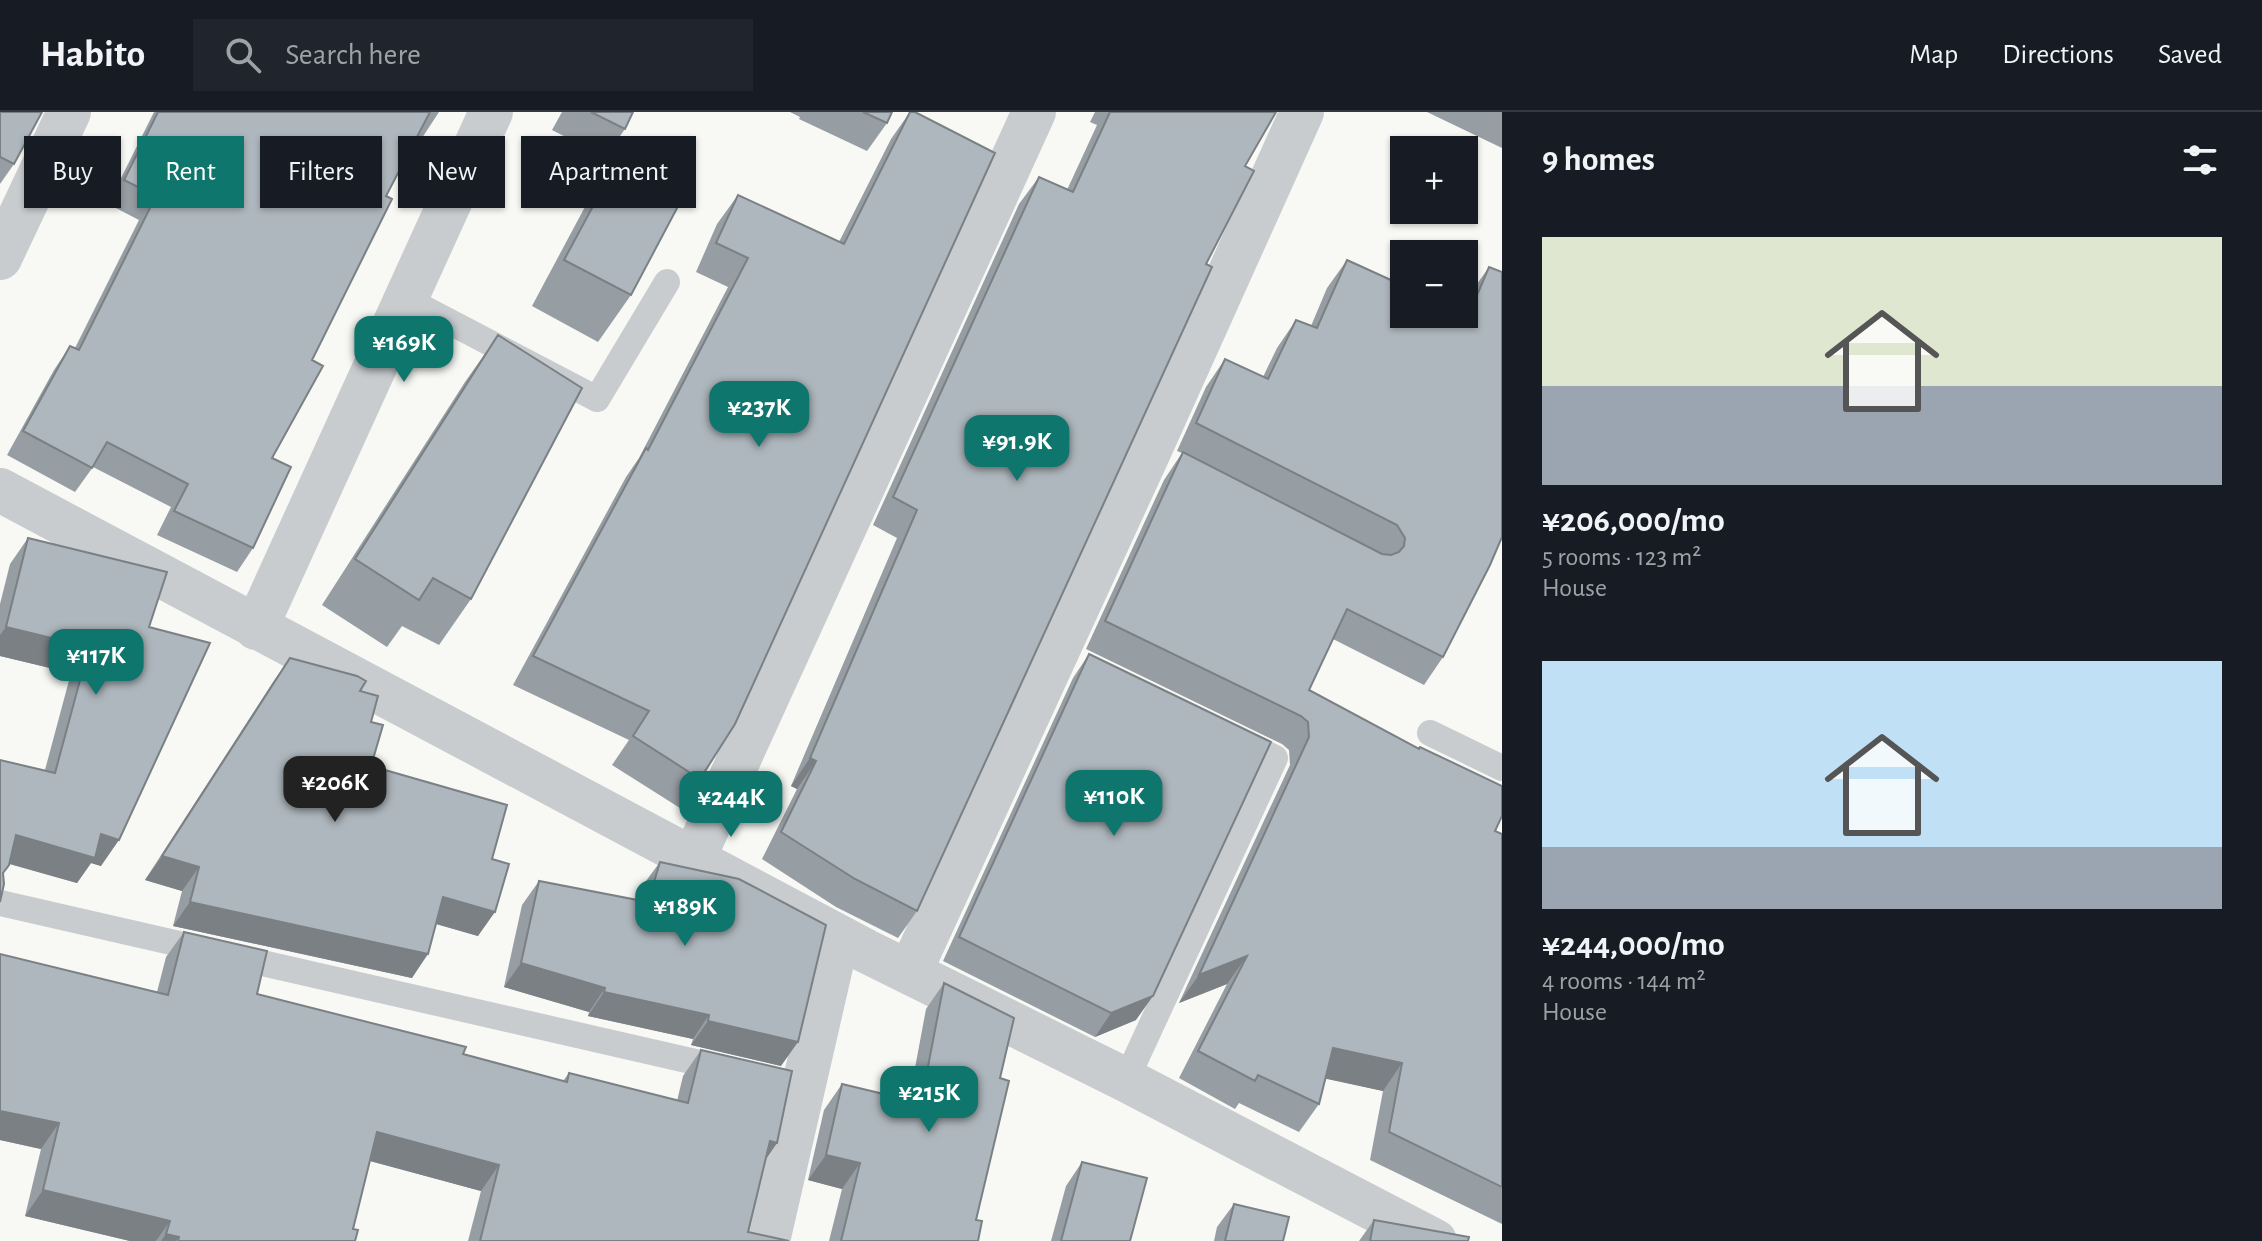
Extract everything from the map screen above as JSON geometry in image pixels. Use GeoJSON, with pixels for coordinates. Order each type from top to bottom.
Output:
{"type":"FeatureCollection","features":[{"type":"Feature","properties":{"kind":"street"},"geometry":{"type":"LineString","coordinates":[[0,258],[69,112]]}},
{"type":"Feature","properties":{"kind":"street"},"geometry":{"type":"LineString","coordinates":[[256,628],[491,112]]}},
{"type":"Feature","properties":{"kind":"street"},"geometry":{"type":"LineString","coordinates":[[694,858],[1034,112]]}},
{"type":"Feature","properties":{"kind":"street"},"geometry":{"type":"LineString","coordinates":[[910,972],[1070,659],[1162,461],[1302,112]]}},
{"type":"Feature","properties":{"kind":"street"},"geometry":{"type":"LineString","coordinates":[[0,490],[838,936],[1126,1080],[1435,1241]]}},
{"type":"Feature","properties":{"kind":"street"},"geometry":{"type":"LineString","coordinates":[[768,1241],[777,1081],[838,936]]}},
{"type":"Feature","properties":{"kind":"lane"},"geometry":{"type":"LineString","coordinates":[[406,299],[597,399],[667,282]]}},
{"type":"Feature","properties":{"kind":"lane"},"geometry":{"type":"LineString","coordinates":[[1126,1080],[1275,758],[1220,731]]}},
{"type":"Feature","properties":{"kind":"lane"},"geometry":{"type":"LineString","coordinates":[[1430,733],[1502,768]]}},
{"type":"Feature","properties":{"kind":"lane"},"geometry":{"type":"LineString","coordinates":[[0,903],[777,1081]]}},
{"type":"Feature","properties":{"kind":"building"},"geometry":{"type":"Polygon","coordinates":[[[0,112],[42,112],[29,136],[24,136],[24,145],[14,164],[0,157],[0,112]]]}},
{"type":"Feature","properties":{"kind":"building"},"geometry":{"type":"Polygon","coordinates":[[[158,112],[430,112],[417,136],[398,136],[398,173],[386,196],[392,199],[312,360],[323,366],[272,458],[291,467],[253,548],[174,511],[188,484],[107,442],[92,468],[23,431],[70,346],[79,350],[150,208],[244,208],[244,136],[146,136],[158,112]]]}},
{"type":"Feature","properties":{"kind":"building"},"geometry":{"type":"Polygon","coordinates":[[[591,112],[633,112],[625,129],[591,112]]]}},
{"type":"Feature","properties":{"kind":"building"},"geometry":{"type":"Polygon","coordinates":[[[863,112],[892,112],[887,123],[863,112]]]}},
{"type":"Feature","properties":{"kind":"building"},"geometry":{"type":"Polygon","coordinates":[[[910,112],[995,153],[735,724],[700,779],[633,736],[649,711],[533,656],[646,448],[648,450],[748,258],[716,243],[738,195],[844,244],[910,112]]]}},
{"type":"Feature","properties":{"kind":"building"},"geometry":{"type":"Polygon","coordinates":[[[1110,112],[1276,112],[1245,166],[1254,171],[1206,264],[1212,267],[917,911],[855,879],[781,832],[816,761],[810,758],[917,510],[893,497],[1039,177],[1073,192],[1110,112]]]}},
{"type":"Feature","properties":{"kind":"building"},"geometry":{"type":"Polygon","coordinates":[[[137,154],[137,186],[124,180],[137,154]]]}},
{"type":"Feature","properties":{"kind":"building"},"geometry":{"type":"Polygon","coordinates":[[[592,208],[677,208],[631,295],[564,260],[592,208]]]}},
{"type":"Feature","properties":{"kind":"building"},"geometry":{"type":"Polygon","coordinates":[[[1347,260],[1390,280],[1390,328],[1478,328],[1478,293],[1489,267],[1502,272],[1502,537],[1490,565],[1443,657],[1347,609],[1309,690],[1419,749],[1502,786],[1502,816],[1495,831],[1502,834],[1502,1187],[1389,1132],[1402,1063],[1333,1048],[1319,1104],[1258,1075],[1255,1081],[1198,1051],[1247,956],[1199,975],[1309,737],[1308,722],[1105,621],[1183,452],[1382,554],[1391,555],[1404,546],[1405,538],[1397,525],[1196,423],[1225,359],[1268,379],[1296,320],[1317,328],[1347,260]]]}},
{"type":"Feature","properties":{"kind":"building"},"geometry":{"type":"Polygon","coordinates":[[[498,335],[582,388],[471,599],[433,578],[419,600],[355,559],[498,335]]]}},
{"type":"Feature","properties":{"kind":"building"},"geometry":{"type":"Polygon","coordinates":[[[28,538],[167,572],[149,627],[210,643],[119,840],[101,834],[95,858],[16,835],[9,865],[3,873],[0,902],[0,760],[55,773],[89,647],[6,627],[28,538]]]}},
{"type":"Feature","properties":{"kind":"building"},"geometry":{"type":"Polygon","coordinates":[[[1089,654],[1271,742],[1153,996],[1111,1013],[959,937],[1089,654]]]}},
{"type":"Feature","properties":{"kind":"building"},"geometry":{"type":"Polygon","coordinates":[[[290,658],[357,676],[366,681],[360,691],[378,696],[371,722],[383,725],[371,766],[507,805],[492,859],[509,864],[495,912],[443,897],[428,954],[190,902],[199,867],[162,856],[290,658]]]}},
{"type":"Feature","properties":{"kind":"building"},"geometry":{"type":"Polygon","coordinates":[[[660,862],[739,879],[826,925],[798,1042],[708,1021],[709,1015],[604,992],[605,988],[521,963],[539,881],[648,902],[660,862]]]}},
{"type":"Feature","properties":{"kind":"building"},"geometry":{"type":"Polygon","coordinates":[[[184,932],[267,951],[257,994],[466,1047],[463,1054],[567,1082],[569,1073],[688,1103],[701,1050],[792,1071],[777,1143],[770,1141],[748,1232],[789,1241],[480,1241],[499,1165],[377,1132],[353,1229],[358,1230],[355,1241],[178,1241],[179,1237],[166,1234],[170,1221],[43,1190],[59,1123],[0,1111],[0,954],[168,995],[184,932]]]}},
{"type":"Feature","properties":{"kind":"building"},"geometry":{"type":"Polygon","coordinates":[[[944,983],[1014,1018],[1000,1078],[1009,1081],[976,1220],[982,1221],[978,1241],[841,1241],[860,1163],[826,1155],[842,1084],[921,1103],[944,983]]]}},
{"type":"Feature","properties":{"kind":"building"},"geometry":{"type":"Polygon","coordinates":[[[1082,1162],[1147,1178],[1130,1241],[1061,1241],[1082,1162]]]}},
{"type":"Feature","properties":{"kind":"building"},"geometry":{"type":"Polygon","coordinates":[[[1234,1204],[1289,1217],[1283,1241],[1225,1241],[1234,1204]]]}},
{"type":"Feature","properties":{"kind":"building"},"geometry":{"type":"Polygon","coordinates":[[[1374,1220],[1469,1237],[1468,1241],[1370,1241],[1374,1220]]]}}]}
